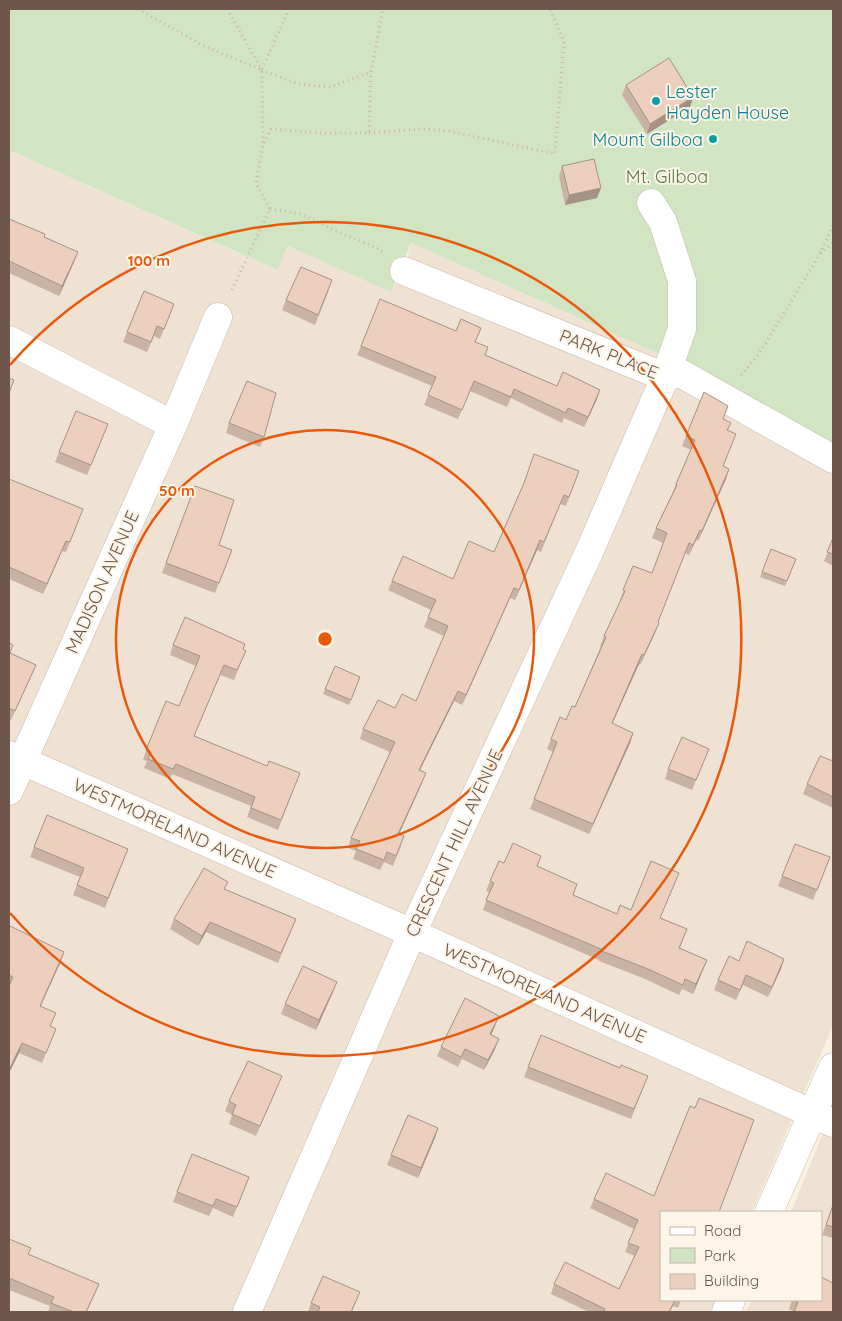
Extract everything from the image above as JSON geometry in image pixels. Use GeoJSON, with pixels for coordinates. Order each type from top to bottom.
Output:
{"type":"FeatureCollection","features":[{"type":"Feature","properties":{"kind":"street","name":"CRESCENT HILL AVENUE"},"geometry":{"type":"LineString","coordinates":[[247,1312],[412,933],[590,550],[666,377],[682,329],[682,281],[663,222],[651,203]]}},
{"type":"Feature","properties":{"kind":"street","name":"PARK PLACE"},"geometry":{"type":"LineString","coordinates":[[404,271],[666,377],[680,373],[833,458]]}},
{"type":"Feature","properties":{"kind":"street","name":"MADISON AVENUE"},"geometry":{"type":"LineString","coordinates":[[9,791],[15,758],[173,425],[218,317]]}},
{"type":"Feature","properties":{"kind":"street"},"geometry":{"type":"LineString","coordinates":[[9,340],[173,425]]}},
{"type":"Feature","properties":{"kind":"street","name":"WESTMORELAND AVENUE"},"geometry":{"type":"LineString","coordinates":[[15,758],[412,933],[822,1118]]}},
{"type":"Feature","properties":{"kind":"street"},"geometry":{"type":"LineString","coordinates":[[770,1211],[822,1118],[833,1068]]}},
{"type":"Feature","properties":{"kind":"path"},"geometry":{"type":"LineString","coordinates":[[138,9],[204,46],[299,84],[332,87],[371,72]]}},
{"type":"Feature","properties":{"kind":"path"},"geometry":{"type":"LineString","coordinates":[[227,9],[262,70]]}},
{"type":"Feature","properties":{"kind":"path"},"geometry":{"type":"LineString","coordinates":[[289,9],[262,70],[263,145],[256,183],[270,208],[301,214],[378,249],[404,271]]}},
{"type":"Feature","properties":{"kind":"path"},"geometry":{"type":"LineString","coordinates":[[369,133],[371,72],[383,9]]}},
{"type":"Feature","properties":{"kind":"path"},"geometry":{"type":"LineString","coordinates":[[263,145],[271,130],[319,133],[369,133],[420,129],[449,131],[555,154],[564,42],[550,9]]}},
{"type":"Feature","properties":{"kind":"path"},"geometry":{"type":"LineString","coordinates":[[218,317],[223,311],[270,208]]}},
{"type":"Feature","properties":{"kind":"path"},"geometry":{"type":"LineString","coordinates":[[723,396],[759,354],[820,254],[833,225]]}},
{"type":"Feature","properties":{"kind":"path"},"geometry":{"type":"LineString","coordinates":[[820,254],[833,243]]}},
{"type":"Feature","properties":{"kind":"shaded area"},"geometry":{"type":"Polygon","coordinates":[[[9,150],[276,270],[288,246],[391,291],[404,271],[411,243],[713,378],[833,454],[833,1026],[752,1211],[660,1211],[660,1301],[716,1301],[711,1312],[9,1312],[9,150]]]}},
{"type":"Feature","properties":{"kind":"shaded area"},"geometry":{"type":"Polygon","coordinates":[[[825,1128],[833,1131],[833,1312],[746,1312],[752,1301],[822,1301],[822,1211],[791,1211],[825,1128]]]}},
{"type":"Feature","properties":{"kind":"green space","name":"Mt. Gilboa"},"geometry":{"type":"Polygon","coordinates":[[[9,9],[833,9],[833,457],[713,378],[411,243],[391,292],[288,246],[277,270],[9,150],[9,9]]]}},
{"type":"Feature","properties":{"kind":"building","name":"Lester Hayden House"},"geometry":{"type":"Polygon","coordinates":[[[669,58],[693,97],[650,124],[626,85],[669,58]]]}},
{"type":"Feature","properties":{"kind":"building"},"geometry":{"type":"Polygon","coordinates":[[[594,159],[601,188],[569,195],[562,166],[594,159]]]}},
{"type":"Feature","properties":{"kind":"building"},"geometry":{"type":"Polygon","coordinates":[[[9,219],[45,234],[44,237],[78,252],[62,286],[9,261],[9,219]]]}},
{"type":"Feature","properties":{"kind":"building"},"geometry":{"type":"Polygon","coordinates":[[[301,267],[332,280],[318,315],[286,300],[301,267]]]}},
{"type":"Feature","properties":{"kind":"building"},"geometry":{"type":"Polygon","coordinates":[[[144,291],[174,304],[164,329],[157,326],[151,342],[127,332],[144,291]]]}},
{"type":"Feature","properties":{"kind":"building"},"geometry":{"type":"Polygon","coordinates":[[[380,299],[456,331],[461,319],[481,328],[475,342],[488,347],[485,355],[557,386],[563,372],[600,390],[588,417],[568,408],[566,413],[514,389],[511,397],[474,381],[462,410],[428,395],[436,377],[361,346],[380,299]]]}},
{"type":"Feature","properties":{"kind":"building"},"geometry":{"type":"Polygon","coordinates":[[[9,378],[14,380],[9,393],[9,378]]]}},
{"type":"Feature","properties":{"kind":"building"},"geometry":{"type":"Polygon","coordinates":[[[247,381],[276,393],[264,437],[229,423],[247,381]]]}},
{"type":"Feature","properties":{"kind":"building"},"geometry":{"type":"Polygon","coordinates":[[[704,392],[728,406],[723,419],[731,423],[727,430],[736,434],[723,466],[729,469],[702,531],[700,530],[693,545],[689,543],[659,623],[644,655],[642,654],[612,723],[633,733],[593,824],[534,799],[557,742],[551,739],[560,717],[566,720],[572,706],[575,707],[625,591],[623,590],[633,566],[652,573],[667,533],[656,528],[677,485],[695,440],[686,436],[704,392]]]}},
{"type":"Feature","properties":{"kind":"building"},"geometry":{"type":"Polygon","coordinates":[[[76,411],[108,424],[91,465],[59,452],[76,411]]]}},
{"type":"Feature","properties":{"kind":"building"},"geometry":{"type":"Polygon","coordinates":[[[534,454],[579,471],[569,497],[564,495],[544,542],[540,540],[519,590],[514,588],[466,695],[458,691],[419,770],[426,773],[398,834],[404,836],[396,856],[387,852],[384,860],[356,849],[360,841],[351,838],[395,742],[363,729],[378,700],[395,708],[402,694],[416,701],[448,626],[428,617],[436,600],[392,581],[403,556],[453,579],[469,541],[494,552],[524,483],[534,454]]]}},
{"type":"Feature","properties":{"kind":"building"},"geometry":{"type":"Polygon","coordinates":[[[9,479],[83,509],[70,542],[66,541],[47,584],[9,567],[9,479]]]}},
{"type":"Feature","properties":{"kind":"building"},"geometry":{"type":"Polygon","coordinates":[[[195,486],[234,500],[219,545],[232,550],[219,583],[166,563],[195,486]]]}},
{"type":"Feature","properties":{"kind":"building"},"geometry":{"type":"Polygon","coordinates":[[[833,538],[833,554],[827,552],[833,538]]]}},
{"type":"Feature","properties":{"kind":"building"},"geometry":{"type":"Polygon","coordinates":[[[771,549],[796,559],[787,581],[762,572],[771,549]]]}},
{"type":"Feature","properties":{"kind":"building"},"geometry":{"type":"Polygon","coordinates":[[[185,617],[245,644],[243,649],[246,651],[237,670],[224,665],[194,736],[267,766],[269,761],[300,773],[281,820],[251,808],[255,797],[176,764],[173,769],[148,759],[151,752],[146,750],[166,701],[179,706],[200,656],[173,645],[185,617]]]}},
{"type":"Feature","properties":{"kind":"building"},"geometry":{"type":"Polygon","coordinates":[[[9,643],[13,645],[10,653],[36,665],[15,711],[9,708],[9,643]]]}},
{"type":"Feature","properties":{"kind":"building"},"geometry":{"type":"Polygon","coordinates":[[[335,666],[360,677],[351,700],[325,689],[335,666]]]}},
{"type":"Feature","properties":{"kind":"building"},"geometry":{"type":"Polygon","coordinates":[[[682,737],[709,749],[696,780],[668,769],[682,737]]]}},
{"type":"Feature","properties":{"kind":"building"},"geometry":{"type":"Polygon","coordinates":[[[820,756],[833,761],[833,797],[807,784],[820,756]]]}},
{"type":"Feature","properties":{"kind":"building"},"geometry":{"type":"Polygon","coordinates":[[[47,815],[128,849],[108,898],[77,885],[84,868],[34,847],[47,815]]]}},
{"type":"Feature","properties":{"kind":"building"},"geometry":{"type":"Polygon","coordinates":[[[513,843],[541,856],[537,866],[577,884],[573,895],[617,914],[620,905],[631,910],[651,861],[679,873],[660,918],[687,929],[679,948],[707,960],[696,984],[685,979],[683,985],[486,900],[494,883],[490,881],[499,861],[504,863],[513,843]]]}},
{"type":"Feature","properties":{"kind":"building"},"geometry":{"type":"Polygon","coordinates":[[[795,844],[830,857],[817,890],[782,876],[795,844]]]}},
{"type":"Feature","properties":{"kind":"building"},"geometry":{"type":"Polygon","coordinates":[[[204,868],[228,882],[224,889],[296,919],[281,953],[210,922],[202,936],[174,919],[204,868]]]}},
{"type":"Feature","properties":{"kind":"building"},"geometry":{"type":"Polygon","coordinates":[[[10,926],[64,952],[40,1006],[56,1013],[50,1026],[56,1029],[46,1053],[22,1043],[9,1070],[9,986],[13,977],[9,975],[10,926]]]}},
{"type":"Feature","properties":{"kind":"building"},"geometry":{"type":"Polygon","coordinates":[[[747,941],[784,959],[772,987],[746,975],[740,990],[718,980],[729,956],[739,961],[747,941]]]}},
{"type":"Feature","properties":{"kind":"building"},"geometry":{"type":"Polygon","coordinates":[[[303,966],[337,982],[319,1020],[285,1004],[303,966]]]}},
{"type":"Feature","properties":{"kind":"building"},"geometry":{"type":"Polygon","coordinates":[[[465,998],[499,1016],[490,1034],[499,1039],[488,1060],[465,1049],[461,1057],[441,1047],[465,998]]]}},
{"type":"Feature","properties":{"kind":"building"},"geometry":{"type":"Polygon","coordinates":[[[541,1035],[620,1068],[621,1065],[648,1076],[634,1109],[528,1067],[541,1035]]]}},
{"type":"Feature","properties":{"kind":"building"},"geometry":{"type":"Polygon","coordinates":[[[248,1061],[282,1076],[260,1126],[232,1114],[236,1105],[229,1101],[248,1061]]]}},
{"type":"Feature","properties":{"kind":"building"},"geometry":{"type":"Polygon","coordinates":[[[699,1098],[754,1120],[719,1211],[660,1211],[660,1301],[674,1301],[669,1312],[604,1312],[605,1309],[554,1284],[565,1262],[619,1289],[639,1247],[628,1243],[638,1220],[594,1199],[606,1173],[654,1196],[690,1106],[695,1108],[699,1098]]]}},
{"type":"Feature","properties":{"kind":"building"},"geometry":{"type":"Polygon","coordinates":[[[408,1115],[438,1128],[421,1168],[391,1155],[408,1115]]]}},
{"type":"Feature","properties":{"kind":"building"},"geometry":{"type":"Polygon","coordinates":[[[192,1154],[249,1177],[237,1207],[216,1199],[213,1206],[177,1192],[192,1154]]]}},
{"type":"Feature","properties":{"kind":"building"},"geometry":{"type":"Polygon","coordinates":[[[833,1205],[833,1227],[826,1225],[833,1205]]]}},
{"type":"Feature","properties":{"kind":"building"},"geometry":{"type":"Polygon","coordinates":[[[9,1239],[31,1248],[28,1254],[99,1284],[86,1312],[74,1312],[51,1303],[54,1297],[9,1278],[9,1239]]]}},
{"type":"Feature","properties":{"kind":"building"},"geometry":{"type":"Polygon","coordinates":[[[323,1276],[360,1292],[351,1312],[318,1312],[320,1307],[311,1303],[323,1276]]]}},
{"type":"Feature","properties":{"kind":"building"},"geometry":{"type":"Polygon","coordinates":[[[822,1278],[833,1283],[833,1312],[794,1312],[798,1302],[796,1301],[822,1301],[822,1278]]]}},
{"type":"Feature","properties":{"kind":"place","name":"Lester Hayden House"},"geometry":{"type":"Point","coordinates":[656,101]}},
{"type":"Feature","properties":{"kind":"place","name":"Mount Gilboa"},"geometry":{"type":"Point","coordinates":[713,139]}}]}
